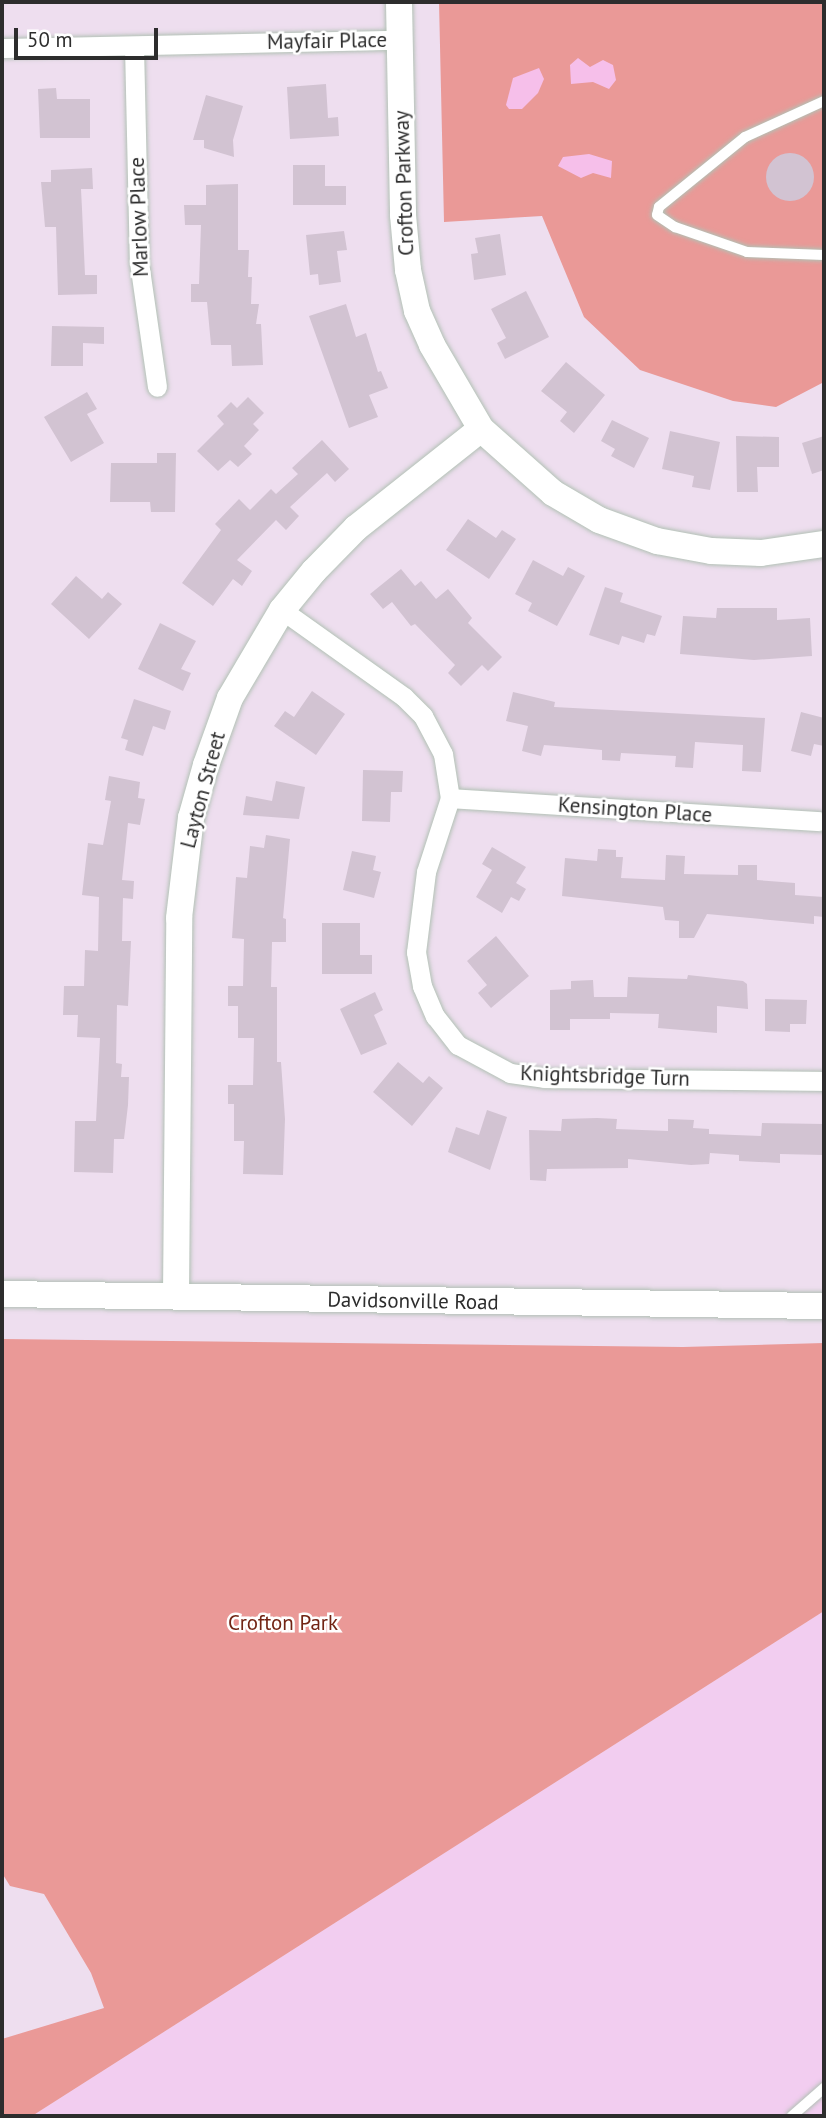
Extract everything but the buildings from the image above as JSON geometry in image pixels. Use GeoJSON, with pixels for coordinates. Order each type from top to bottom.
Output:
{"type":"FeatureCollection","features":[{"type":"Feature","properties":{"kind":"street","name":"Crofton Parkway"},"geometry":{"type":"LineString","coordinates":[[399,2],[403,215],[408,270],[417,311],[432,345],[481,429],[554,493],[599,520],[657,541],[711,551],[761,553],[824,544]]}},
{"type":"Feature","properties":{"kind":"street","name":"Mayfair Place"},"geometry":{"type":"LineString","coordinates":[[2,48],[400,40]]}},
{"type":"Feature","properties":{"kind":"street","name":"Marlow Place"},"geometry":{"type":"LineString","coordinates":[[134,46],[139,262],[157,387]]}},
{"type":"Feature","properties":{"kind":"street","name":"Layton Street"},"geometry":{"type":"LineString","coordinates":[[176,1296],[183,870],[198,792],[230,698],[282,610],[356,528],[481,429]]}},
{"type":"Feature","properties":{"kind":"street","name":"Knightsbridge Turn"},"geometry":{"type":"LineString","coordinates":[[282,610],[404,697],[423,716],[443,754],[450,798],[426,872],[416,952],[422,986],[435,1016],[458,1045],[510,1073],[544,1078],[824,1081]]}},
{"type":"Feature","properties":{"kind":"street","name":"Kensington Place"},"geometry":{"type":"LineString","coordinates":[[450,798],[819,821]]}},
{"type":"Feature","properties":{"kind":"street","name":"Davidsonville Road"},"geometry":{"type":"LineString","coordinates":[[2,1294],[824,1306]]}},
{"type":"Feature","properties":{"kind":"lane"},"geometry":{"type":"LineString","coordinates":[[824,101],[745,137],[659,208],[657,215],[675,227],[747,252],[824,255]]}},
{"type":"Feature","properties":{"kind":"lane"},"geometry":{"type":"LineString","coordinates":[[792,2116],[824,2088]]}},
{"type":"Feature","properties":{"kind":"shaded area"},"geometry":{"type":"Polygon","coordinates":[[[824,1611],[824,2116],[32,2116],[824,1611]]]}},
{"type":"Feature","properties":{"kind":"green space"},"geometry":{"type":"Polygon","coordinates":[[[439,2],[824,2],[824,382],[776,407],[733,401],[640,370],[584,317],[542,216],[444,222],[439,2]]]}},
{"type":"Feature","properties":{"kind":"green space","name":"Crofton Park"},"geometry":{"type":"Polygon","coordinates":[[[2,1339],[683,1347],[824,1343],[824,1611],[32,2116],[2,2116],[2,2039],[104,2008],[91,1973],[44,1894],[10,1886],[2,1873],[2,1339]]]}},
{"type":"Feature","properties":{"kind":"sand"},"geometry":{"type":"Polygon","coordinates":[[[578,58],[590,67],[603,60],[613,65],[616,80],[609,89],[593,82],[571,84],[570,65],[578,58]]]}},
{"type":"Feature","properties":{"kind":"sand"},"geometry":{"type":"Polygon","coordinates":[[[539,68],[544,79],[538,93],[522,109],[509,109],[506,105],[513,78],[539,68]]]}},
{"type":"Feature","properties":{"kind":"sand"},"geometry":{"type":"Polygon","coordinates":[[[589,154],[612,161],[611,178],[593,173],[581,178],[558,166],[563,157],[589,154]]]}}]}
